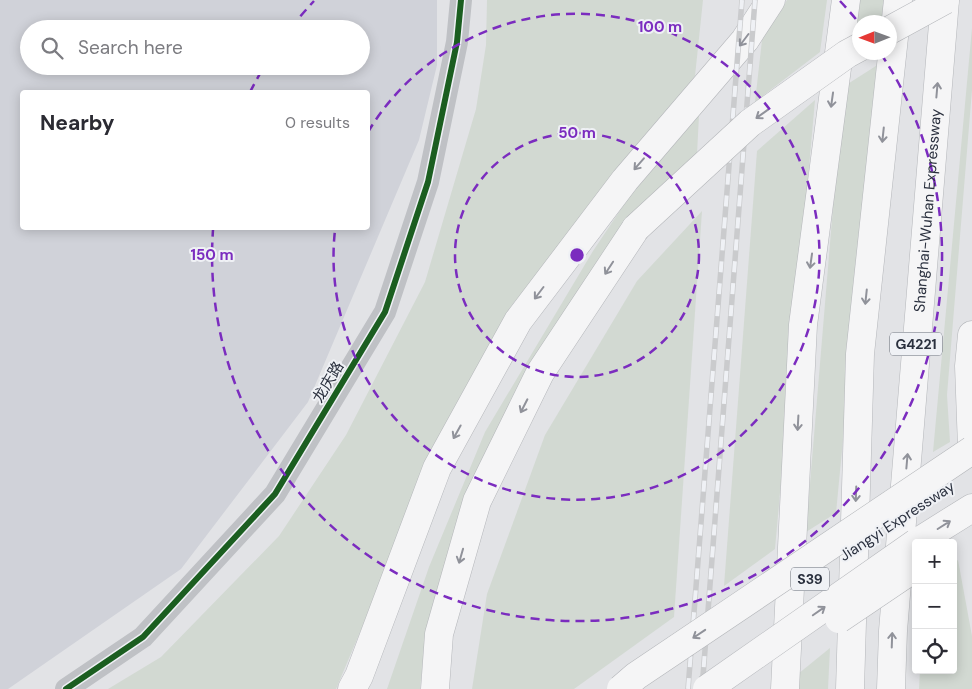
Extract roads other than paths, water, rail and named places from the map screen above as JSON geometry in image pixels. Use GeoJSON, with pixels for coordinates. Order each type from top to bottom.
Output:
{"type":"FeatureCollection","features":[{"type":"Feature","properties":{"kind":"highway"},"geometry":{"type":"LineString","coordinates":[[352,689],[359,676],[437,468],[518,321],[625,180],[745,40],[771,0]]}},
{"type":"Feature","properties":{"kind":"highway"},"geometry":{"type":"LineString","coordinates":[[786,689],[802,325],[846,0]]}},
{"type":"Feature","properties":{"kind":"highway"},"geometry":{"type":"LineString","coordinates":[[850,689],[860,354],[898,0]]}},
{"type":"Feature","properties":{"kind":"highway"},"geometry":{"type":"LineString","coordinates":[[897,26],[945,0]]}},
{"type":"Feature","properties":{"kind":"highway","name":"Shanghai-Wuhan Expressway"},"geometry":{"type":"LineString","coordinates":[[891,689],[892,632],[945,0]]}},
{"type":"Feature","properties":{"kind":"highway"},"geometry":{"type":"LineString","coordinates":[[435,689],[438,634],[477,501],[540,373],[636,228],[750,123],[852,51]]}},
{"type":"Feature","properties":{"kind":"highway"},"geometry":{"type":"LineString","coordinates":[[621,689],[636,676],[972,449],[969,366],[972,335]]}},
{"type":"Feature","properties":{"kind":"highway","name":"Jiangyi Expressway"},"geometry":{"type":"LineString","coordinates":[[650,689],[872,536],[972,473]]}},
{"type":"Feature","properties":{"kind":"highway","name":"Jiangyi Expressway"},"geometry":{"type":"LineString","coordinates":[[922,539],[972,508]]}},
{"type":"Feature","properties":{"kind":"highway"},"geometry":{"type":"LineString","coordinates":[[957,540],[972,529]]}},
{"type":"Feature","properties":{"kind":"highway","name":"Jiangyi Expressway"},"geometry":{"type":"LineString","coordinates":[[707,689],[912,546]]}},
{"type":"Feature","properties":{"kind":"highway"},"geometry":{"type":"LineString","coordinates":[[737,689],[912,570]]}},
{"type":"Feature","properties":{"kind":"street","name":"龙庆路"},"geometry":{"type":"LineString","coordinates":[[66,689],[143,637],[274,494],[385,312],[428,182],[457,42],[460,0]]}},
{"type":"Feature","properties":{"kind":"railway"},"geometry":{"type":"LineString","coordinates":[[688,689],[742,0]]}},
{"type":"Feature","properties":{"kind":"railway"},"geometry":{"type":"LineString","coordinates":[[702,689],[755,0]]}}]}
